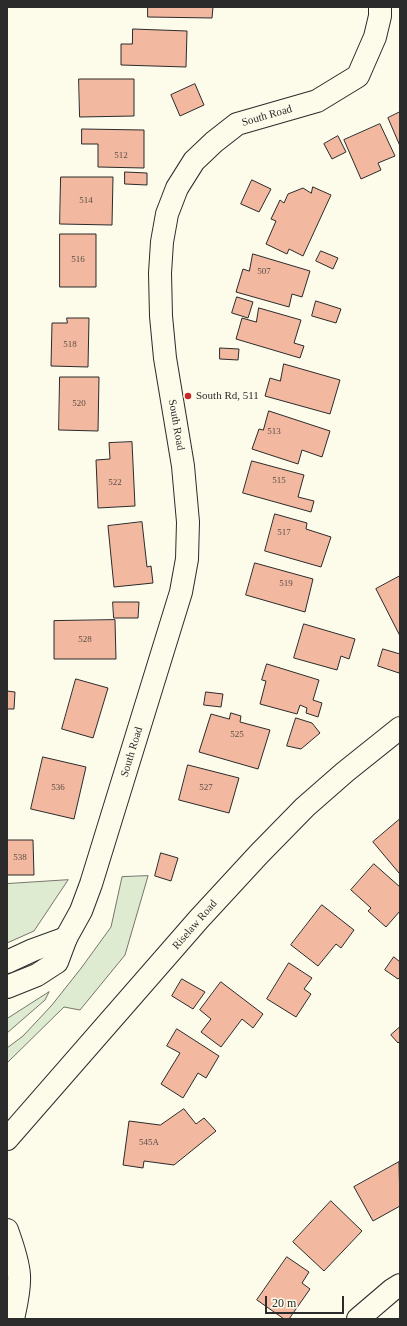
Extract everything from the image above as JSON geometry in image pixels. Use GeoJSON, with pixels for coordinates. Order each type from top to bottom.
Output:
{"type":"FeatureCollection","features":[{"type":"Feature","properties":{"kind":"main road","name":"South Road"},"geometry":{"type":"LineString","coordinates":[[7,986],[37,975],[57,962],[66,938],[81,911],[91,884],[181,592],[187,559],[188,522],[183,466],[165,358],[161,316],[160,273],[162,242],[167,214],[177,188],[194,161],[214,142],[237,124],[317,101],[358,76],[375,38],[380,16],[380,7]]}},
{"type":"Feature","properties":{"kind":"main road","name":"Riselaw Road"},"geometry":{"type":"LineString","coordinates":[[7,1139],[199,919],[259,854],[305,807],[333,782],[400,728]]}},
{"type":"Feature","properties":{"kind":"main road"},"geometry":{"type":"LineString","coordinates":[[7,962],[66,938]]}},
{"type":"Feature","properties":{"kind":"main road"},"geometry":{"type":"LineString","coordinates":[[7,1230],[14,1250],[19,1276],[18,1298],[13,1319]]}},
{"type":"Feature","properties":{"kind":"main road"},"geometry":{"type":"LineString","coordinates":[[358,1319],[400,1285]]}},
{"type":"Feature","properties":{"kind":"green space"},"geometry":{"type":"Polygon","coordinates":[[[148,876],[125,955],[80,1010],[64,1007],[7,1063],[7,1048],[23,1036],[52,1005],[111,927],[122,877],[148,876]]]}},
{"type":"Feature","properties":{"kind":"green space"},"geometry":{"type":"Polygon","coordinates":[[[68,880],[34,931],[7,943],[7,884],[68,880]]]}},
{"type":"Feature","properties":{"kind":"green space"},"geometry":{"type":"Polygon","coordinates":[[[49,992],[45,1000],[7,1033],[7,1019],[49,992]]]}},
{"type":"Feature","properties":{"kind":"building"},"geometry":{"type":"Polygon","coordinates":[[[148,7],[213,7],[212,18],[148,17],[148,7]]]}},
{"type":"Feature","properties":{"kind":"building"},"geometry":{"type":"Polygon","coordinates":[[[133,29],[187,31],[186,67],[121,65],[121,44],[132,44],[133,29]]]}},
{"type":"Feature","properties":{"kind":"building"},"geometry":{"type":"Polygon","coordinates":[[[79,79],[134,79],[134,116],[80,117],[79,79]]]}},
{"type":"Feature","properties":{"kind":"building"},"geometry":{"type":"Polygon","coordinates":[[[195,84],[204,105],[180,116],[171,95],[195,84]]]}},
{"type":"Feature","properties":{"kind":"building"},"geometry":{"type":"Polygon","coordinates":[[[400,112],[400,146],[388,118],[400,112]]]}},
{"type":"Feature","properties":{"kind":"building"},"geometry":{"type":"Polygon","coordinates":[[[380,124],[395,156],[378,163],[381,170],[361,179],[344,140],[380,124]]]}},
{"type":"Feature","properties":{"kind":"building"},"geometry":{"type":"Polygon","coordinates":[[[82,129],[144,130],[144,168],[98,167],[98,144],[82,144],[82,129]]]}},
{"type":"Feature","properties":{"kind":"building"},"geometry":{"type":"Polygon","coordinates":[[[338,136],[346,152],[332,159],[324,144],[338,136]]]}},
{"type":"Feature","properties":{"kind":"building"},"geometry":{"type":"Polygon","coordinates":[[[125,172],[147,173],[147,185],[125,184],[125,172]]]}},
{"type":"Feature","properties":{"kind":"building"},"geometry":{"type":"Polygon","coordinates":[[[61,177],[113,177],[112,225],[60,224],[61,177]]]}},
{"type":"Feature","properties":{"kind":"building"},"geometry":{"type":"Polygon","coordinates":[[[252,180],[271,189],[259,212],[241,204],[252,180]]]}},
{"type":"Feature","properties":{"kind":"building"},"geometry":{"type":"Polygon","coordinates":[[[313,187],[331,195],[303,256],[289,249],[287,254],[266,244],[276,221],[271,219],[280,200],[284,203],[288,194],[303,188],[311,193],[313,187]]]}},
{"type":"Feature","properties":{"kind":"building"},"geometry":{"type":"Polygon","coordinates":[[[60,234],[96,234],[96,287],[60,287],[60,234]]]}},
{"type":"Feature","properties":{"kind":"building"},"geometry":{"type":"Polygon","coordinates":[[[321,251],[338,258],[333,269],[316,261],[321,251]]]}},
{"type":"Feature","properties":{"kind":"building"},"geometry":{"type":"Polygon","coordinates":[[[253,254],[310,271],[302,297],[292,294],[289,307],[236,292],[243,269],[249,271],[253,254]]]}},
{"type":"Feature","properties":{"kind":"building"},"geometry":{"type":"Polygon","coordinates":[[[237,297],[253,302],[248,318],[232,313],[237,297]]]}},
{"type":"Feature","properties":{"kind":"building"},"geometry":{"type":"Polygon","coordinates":[[[316,301],[341,309],[336,323],[312,316],[316,301]]]}},
{"type":"Feature","properties":{"kind":"building"},"geometry":{"type":"Polygon","coordinates":[[[259,308],[301,320],[294,343],[304,346],[300,358],[236,339],[242,318],[256,322],[259,308]]]}},
{"type":"Feature","properties":{"kind":"building"},"geometry":{"type":"Polygon","coordinates":[[[67,318],[89,318],[88,367],[51,366],[52,323],[67,323],[67,318]]]}},
{"type":"Feature","properties":{"kind":"building"},"geometry":{"type":"Polygon","coordinates":[[[220,348],[239,349],[238,360],[220,359],[220,348]]]}},
{"type":"Feature","properties":{"kind":"building"},"geometry":{"type":"Polygon","coordinates":[[[284,364],[340,380],[330,414],[265,396],[270,378],[280,381],[284,364]]]}},
{"type":"Feature","properties":{"kind":"building"},"geometry":{"type":"Polygon","coordinates":[[[60,377],[99,377],[98,431],[59,430],[60,377]]]}},
{"type":"Feature","properties":{"kind":"building"},"geometry":{"type":"Polygon","coordinates":[[[269,411],[330,431],[322,457],[302,450],[298,464],[252,449],[259,429],[263,430],[269,411]]]}},
{"type":"Feature","properties":{"kind":"building"},"geometry":{"type":"Polygon","coordinates":[[[132,442],[135,506],[98,508],[96,460],[110,459],[109,443],[132,442]]]}},
{"type":"Feature","properties":{"kind":"building"},"geometry":{"type":"Polygon","coordinates":[[[252,461],[304,475],[298,497],[314,501],[311,512],[243,493],[252,461]]]}},
{"type":"Feature","properties":{"kind":"building"},"geometry":{"type":"Polygon","coordinates":[[[275,514],[307,523],[306,529],[331,537],[321,567],[265,551],[275,514]]]}},
{"type":"Feature","properties":{"kind":"building"},"geometry":{"type":"Polygon","coordinates":[[[142,522],[147,567],[151,566],[153,583],[114,587],[108,526],[142,522]]]}},
{"type":"Feature","properties":{"kind":"building"},"geometry":{"type":"Polygon","coordinates":[[[255,563],[313,579],[305,612],[246,595],[255,563]]]}},
{"type":"Feature","properties":{"kind":"building"},"geometry":{"type":"Polygon","coordinates":[[[400,576],[400,636],[376,589],[400,576]]]}},
{"type":"Feature","properties":{"kind":"building"},"geometry":{"type":"Polygon","coordinates":[[[113,602],[139,602],[138,618],[114,618],[113,602]]]}},
{"type":"Feature","properties":{"kind":"building"},"geometry":{"type":"Polygon","coordinates":[[[115,620],[116,659],[54,659],[54,621],[115,620]]]}},
{"type":"Feature","properties":{"kind":"building"},"geometry":{"type":"Polygon","coordinates":[[[304,624],[355,639],[349,659],[341,656],[337,670],[294,658],[304,624]]]}},
{"type":"Feature","properties":{"kind":"building"},"geometry":{"type":"Polygon","coordinates":[[[383,649],[400,654],[399,673],[378,666],[383,649]]]}},
{"type":"Feature","properties":{"kind":"building"},"geometry":{"type":"Polygon","coordinates":[[[267,664],[319,680],[313,700],[322,703],[318,717],[306,713],[307,708],[300,705],[297,714],[260,704],[266,681],[262,680],[267,664]]]}},
{"type":"Feature","properties":{"kind":"building"},"geometry":{"type":"Polygon","coordinates":[[[76,679],[108,688],[93,738],[62,729],[76,679]]]}},
{"type":"Feature","properties":{"kind":"building"},"geometry":{"type":"Polygon","coordinates":[[[7,691],[15,692],[14,709],[7,709],[7,691]]]}},
{"type":"Feature","properties":{"kind":"building"},"geometry":{"type":"Polygon","coordinates":[[[206,692],[223,694],[221,707],[204,705],[206,692]]]}},
{"type":"Feature","properties":{"kind":"building"},"geometry":{"type":"Polygon","coordinates":[[[231,713],[241,716],[240,722],[270,730],[258,769],[199,752],[211,714],[229,719],[231,713]]]}},
{"type":"Feature","properties":{"kind":"building"},"geometry":{"type":"Polygon","coordinates":[[[296,718],[312,723],[320,733],[301,749],[287,746],[296,718]]]}},
{"type":"Feature","properties":{"kind":"building"},"geometry":{"type":"Polygon","coordinates":[[[43,757],[86,767],[74,819],[31,809],[43,757]]]}},
{"type":"Feature","properties":{"kind":"building"},"geometry":{"type":"Polygon","coordinates":[[[188,765],[239,778],[229,813],[179,800],[188,765]]]}},
{"type":"Feature","properties":{"kind":"building"},"geometry":{"type":"Polygon","coordinates":[[[400,819],[400,872],[399,873],[373,842],[400,819]]]}},
{"type":"Feature","properties":{"kind":"building"},"geometry":{"type":"Polygon","coordinates":[[[7,840],[33,840],[34,875],[7,875],[7,840]]]}},
{"type":"Feature","properties":{"kind":"building"},"geometry":{"type":"Polygon","coordinates":[[[161,853],[178,858],[171,881],[155,876],[161,853]]]}},
{"type":"Feature","properties":{"kind":"building"},"geometry":{"type":"Polygon","coordinates":[[[374,864],[400,887],[400,911],[386,927],[368,911],[371,908],[351,890],[374,864]]]}},
{"type":"Feature","properties":{"kind":"building"},"geometry":{"type":"Polygon","coordinates":[[[322,905],[354,930],[341,948],[336,944],[318,966],[291,945],[322,905]]]}},
{"type":"Feature","properties":{"kind":"building"},"geometry":{"type":"Polygon","coordinates":[[[394,957],[400,962],[400,977],[398,979],[385,970],[394,957]]]}},
{"type":"Feature","properties":{"kind":"building"},"geometry":{"type":"Polygon","coordinates":[[[289,963],[312,978],[304,989],[311,994],[296,1017],[267,999],[289,963]]]}},
{"type":"Feature","properties":{"kind":"building"},"geometry":{"type":"Polygon","coordinates":[[[182,979],[205,992],[193,1009],[172,996],[182,979]]]}},
{"type":"Feature","properties":{"kind":"building"},"geometry":{"type":"Polygon","coordinates":[[[221,982],[263,1014],[253,1028],[242,1019],[221,1047],[201,1032],[211,1019],[200,1010],[221,982]]]}},
{"type":"Feature","properties":{"kind":"building"},"geometry":{"type":"Polygon","coordinates":[[[400,1027],[400,1041],[398,1043],[391,1035],[400,1027]]]}},
{"type":"Feature","properties":{"kind":"building"},"geometry":{"type":"Polygon","coordinates":[[[177,1029],[219,1056],[206,1078],[198,1073],[183,1098],[161,1084],[180,1053],[167,1046],[177,1029]]]}},
{"type":"Feature","properties":{"kind":"building"},"geometry":{"type":"Polygon","coordinates":[[[184,1109],[196,1124],[204,1118],[216,1131],[174,1165],[144,1161],[143,1168],[123,1165],[129,1121],[160,1125],[184,1109]]]}},
{"type":"Feature","properties":{"kind":"building"},"geometry":{"type":"Polygon","coordinates":[[[399,1162],[400,1206],[373,1221],[354,1187],[399,1162]]]}},
{"type":"Feature","properties":{"kind":"building"},"geometry":{"type":"Polygon","coordinates":[[[331,1201],[362,1231],[324,1271],[293,1242],[331,1201]]]}},
{"type":"Feature","properties":{"kind":"building"},"geometry":{"type":"Polygon","coordinates":[[[287,1257],[309,1272],[302,1283],[310,1289],[289,1319],[284,1319],[257,1300],[287,1257]]]}},
{"type":"Feature","properties":{"kind":"place","name":"South Rd, 511"},"geometry":{"type":"Point","coordinates":[188,396]}}]}
